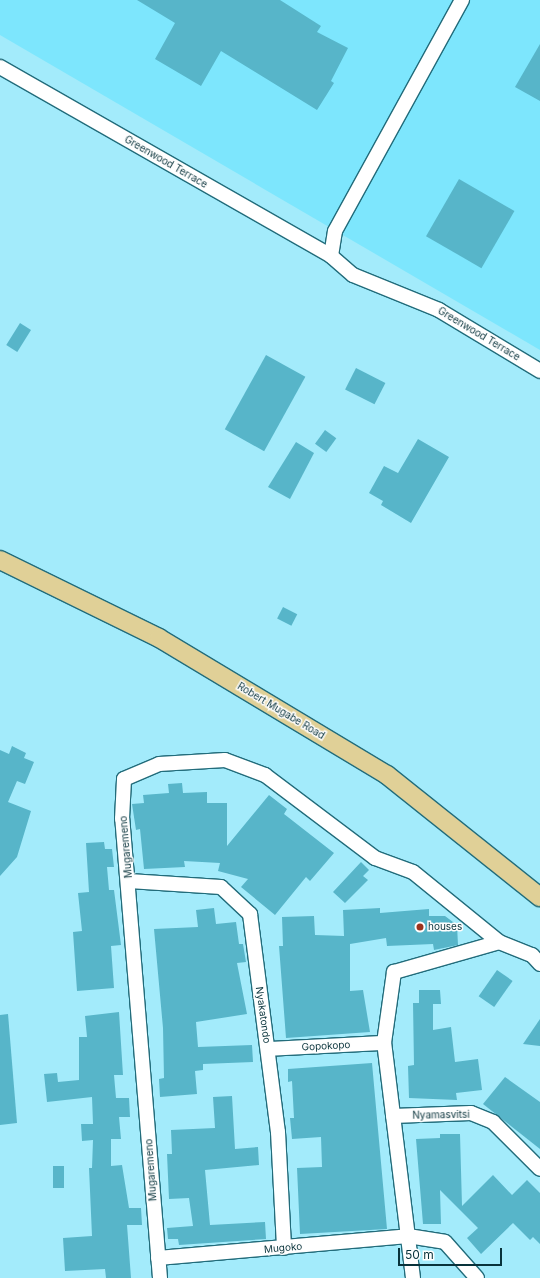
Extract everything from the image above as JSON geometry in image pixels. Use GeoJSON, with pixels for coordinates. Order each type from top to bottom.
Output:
{"type":"FeatureCollection","features":[{"type":"Feature","properties":{"kind":"main road","name":"Robert Mugabe Road"},"geometry":{"type":"LineString","coordinates":[[0,560],[159,638],[386,775],[540,897]]}},
{"type":"Feature","properties":{"kind":"street"},"geometry":{"type":"LineString","coordinates":[[331,256],[335,231],[462,0]]}},
{"type":"Feature","properties":{"kind":"street","name":"Greenwood Terrace"},"geometry":{"type":"LineString","coordinates":[[0,67],[331,256],[353,275],[439,310],[540,371]]}},
{"type":"Feature","properties":{"kind":"street","name":"Mugaremeno"},"geometry":{"type":"LineString","coordinates":[[160,1278],[129,882],[122,820],[124,779],[160,764],[226,760],[265,775],[375,858],[413,872],[499,942],[532,955],[540,964]]}},
{"type":"Feature","properties":{"kind":"street","name":"Nyakatondo"},"geometry":{"type":"LineString","coordinates":[[129,882],[221,887],[250,914],[278,1132],[284,1248]]}},
{"type":"Feature","properties":{"kind":"street"},"geometry":{"type":"LineString","coordinates":[[413,1278],[384,1043],[394,972],[499,942]]}},
{"type":"Feature","properties":{"kind":"street","name":"Gopokopo"},"geometry":{"type":"LineString","coordinates":[[268,1049],[384,1043]]}},
{"type":"Feature","properties":{"kind":"street","name":"Nyamasvitsi"},"geometry":{"type":"LineString","coordinates":[[393,1116],[471,1113],[493,1122],[540,1169]]}},
{"type":"Feature","properties":{"kind":"street","name":"Mugoko"},"geometry":{"type":"LineString","coordinates":[[158,1258],[408,1236],[445,1242],[477,1278]]}},
{"type":"Feature","properties":{"kind":"shaded area"},"geometry":{"type":"Polygon","coordinates":[[[0,0],[540,0],[540,350],[0,35],[0,0]]]}},
{"type":"Feature","properties":{"kind":"building"},"geometry":{"type":"Polygon","coordinates":[[[137,0],[280,0],[321,26],[317,32],[348,48],[331,81],[334,83],[317,110],[221,51],[201,86],[155,59],[175,23],[137,0]]]}},
{"type":"Feature","properties":{"kind":"building"},"geometry":{"type":"Polygon","coordinates":[[[540,44],[540,101],[515,87],[540,44]]]}},
{"type":"Feature","properties":{"kind":"building"},"geometry":{"type":"Polygon","coordinates":[[[459,179],[514,211],[481,268],[426,236],[459,179]]]}},
{"type":"Feature","properties":{"kind":"building"},"geometry":{"type":"Polygon","coordinates":[[[20,323],[31,330],[17,352],[6,345],[20,323]]]}},
{"type":"Feature","properties":{"kind":"building"},"geometry":{"type":"Polygon","coordinates":[[[266,355],[305,377],[264,451],[225,429],[266,355]]]}},
{"type":"Feature","properties":{"kind":"building"},"geometry":{"type":"Polygon","coordinates":[[[356,368],[385,383],[375,404],[345,389],[356,368]]]}},
{"type":"Feature","properties":{"kind":"building"},"geometry":{"type":"Polygon","coordinates":[[[325,430],[336,438],[326,452],[315,444],[325,430]]]}},
{"type":"Feature","properties":{"kind":"building"},"geometry":{"type":"Polygon","coordinates":[[[418,439],[449,457],[411,523],[381,505],[383,501],[369,493],[384,466],[398,473],[418,439]]]}},
{"type":"Feature","properties":{"kind":"building"},"geometry":{"type":"Polygon","coordinates":[[[296,442],[314,453],[290,499],[268,487],[296,442]]]}},
{"type":"Feature","properties":{"kind":"building"},"geometry":{"type":"Polygon","coordinates":[[[283,607],[297,614],[291,626],[277,619],[283,607]]]}},
{"type":"Feature","properties":{"kind":"building"},"geometry":{"type":"Polygon","coordinates":[[[12,746],[26,753],[24,758],[34,762],[25,784],[17,781],[8,802],[31,811],[17,857],[0,876],[0,750],[9,754],[12,746]]]}},
{"type":"Feature","properties":{"kind":"building"},"geometry":{"type":"Polygon","coordinates":[[[182,783],[183,793],[207,792],[207,803],[227,803],[227,846],[269,795],[287,809],[284,814],[334,853],[310,881],[306,877],[275,915],[241,887],[248,879],[218,871],[220,863],[184,861],[185,867],[144,869],[140,829],[136,830],[132,804],[144,803],[143,795],[169,793],[168,784],[182,783]]]}},
{"type":"Feature","properties":{"kind":"building"},"geometry":{"type":"Polygon","coordinates":[[[104,842],[105,849],[112,849],[114,867],[107,867],[109,890],[114,890],[121,945],[111,946],[114,988],[77,991],[73,932],[82,931],[78,893],[89,892],[86,843],[104,842]]]}},
{"type":"Feature","properties":{"kind":"building"},"geometry":{"type":"Polygon","coordinates":[[[361,862],[369,870],[363,876],[368,880],[345,903],[333,892],[361,862]]]}},
{"type":"Feature","properties":{"kind":"building"},"geometry":{"type":"Polygon","coordinates":[[[214,908],[216,924],[236,922],[239,944],[243,944],[246,962],[237,963],[247,1014],[196,1022],[198,1047],[252,1045],[253,1062],[203,1064],[203,1070],[195,1071],[197,1094],[160,1097],[159,1079],[164,1078],[163,1028],[154,929],[198,927],[196,910],[214,908]]]}},
{"type":"Feature","properties":{"kind":"building"},"geometry":{"type":"Polygon","coordinates":[[[380,908],[380,913],[429,909],[429,916],[445,916],[457,925],[458,945],[434,950],[433,944],[387,946],[386,938],[350,944],[350,991],[363,990],[370,1032],[286,1038],[279,946],[283,946],[282,917],[314,916],[315,935],[344,936],[343,910],[380,908]]]}},
{"type":"Feature","properties":{"kind":"building"},"geometry":{"type":"Polygon","coordinates":[[[497,970],[513,981],[494,1007],[479,996],[497,970]]]}},
{"type":"Feature","properties":{"kind":"building"},"geometry":{"type":"Polygon","coordinates":[[[419,990],[440,990],[441,1004],[433,1004],[433,1030],[451,1027],[455,1062],[478,1059],[482,1090],[456,1093],[457,1100],[409,1098],[408,1066],[414,1065],[413,1003],[419,1003],[419,990]]]}},
{"type":"Feature","properties":{"kind":"building"},"geometry":{"type":"Polygon","coordinates":[[[119,1012],[123,1075],[114,1075],[116,1098],[129,1098],[130,1117],[119,1117],[121,1139],[111,1139],[111,1166],[122,1165],[129,1208],[141,1208],[142,1225],[127,1225],[131,1278],[106,1278],[105,1269],[65,1271],[63,1238],[92,1236],[89,1168],[92,1168],[93,1140],[82,1141],[81,1124],[93,1124],[92,1097],[47,1102],[44,1074],[57,1073],[58,1082],[79,1080],[79,1037],[87,1037],[85,1016],[119,1012]]]}},
{"type":"Feature","properties":{"kind":"building"},"geometry":{"type":"Polygon","coordinates":[[[8,1014],[17,1123],[0,1125],[0,1015],[8,1014]]]}},
{"type":"Feature","properties":{"kind":"building"},"geometry":{"type":"Polygon","coordinates":[[[540,1019],[540,1046],[523,1044],[540,1019]]]}},
{"type":"Feature","properties":{"kind":"building"},"geometry":{"type":"Polygon","coordinates":[[[372,1063],[387,1229],[300,1234],[297,1168],[322,1167],[321,1137],[292,1139],[290,1118],[294,1118],[292,1081],[288,1082],[288,1069],[372,1063]]]}},
{"type":"Feature","properties":{"kind":"building"},"geometry":{"type":"Polygon","coordinates":[[[505,1077],[540,1102],[540,1149],[483,1104],[505,1077]]]}},
{"type":"Feature","properties":{"kind":"building"},"geometry":{"type":"Polygon","coordinates":[[[232,1096],[235,1149],[258,1147],[259,1165],[205,1170],[210,1225],[265,1222],[266,1239],[179,1245],[178,1239],[168,1239],[167,1228],[193,1226],[189,1198],[169,1199],[167,1154],[172,1154],[171,1130],[215,1128],[213,1097],[232,1096]]]}},
{"type":"Feature","properties":{"kind":"building"},"geometry":{"type":"Polygon","coordinates":[[[440,1134],[460,1134],[462,1206],[493,1175],[512,1195],[527,1180],[540,1193],[540,1244],[533,1237],[530,1240],[513,1223],[481,1254],[467,1238],[478,1228],[440,1190],[441,1224],[423,1224],[416,1139],[440,1138],[440,1134]]]}},
{"type":"Feature","properties":{"kind":"building"},"geometry":{"type":"Polygon","coordinates":[[[53,1166],[64,1166],[64,1188],[53,1188],[53,1166]]]}},
{"type":"Feature","properties":{"kind":"place","name":"houses"},"geometry":{"type":"Point","coordinates":[420,927]}}]}
